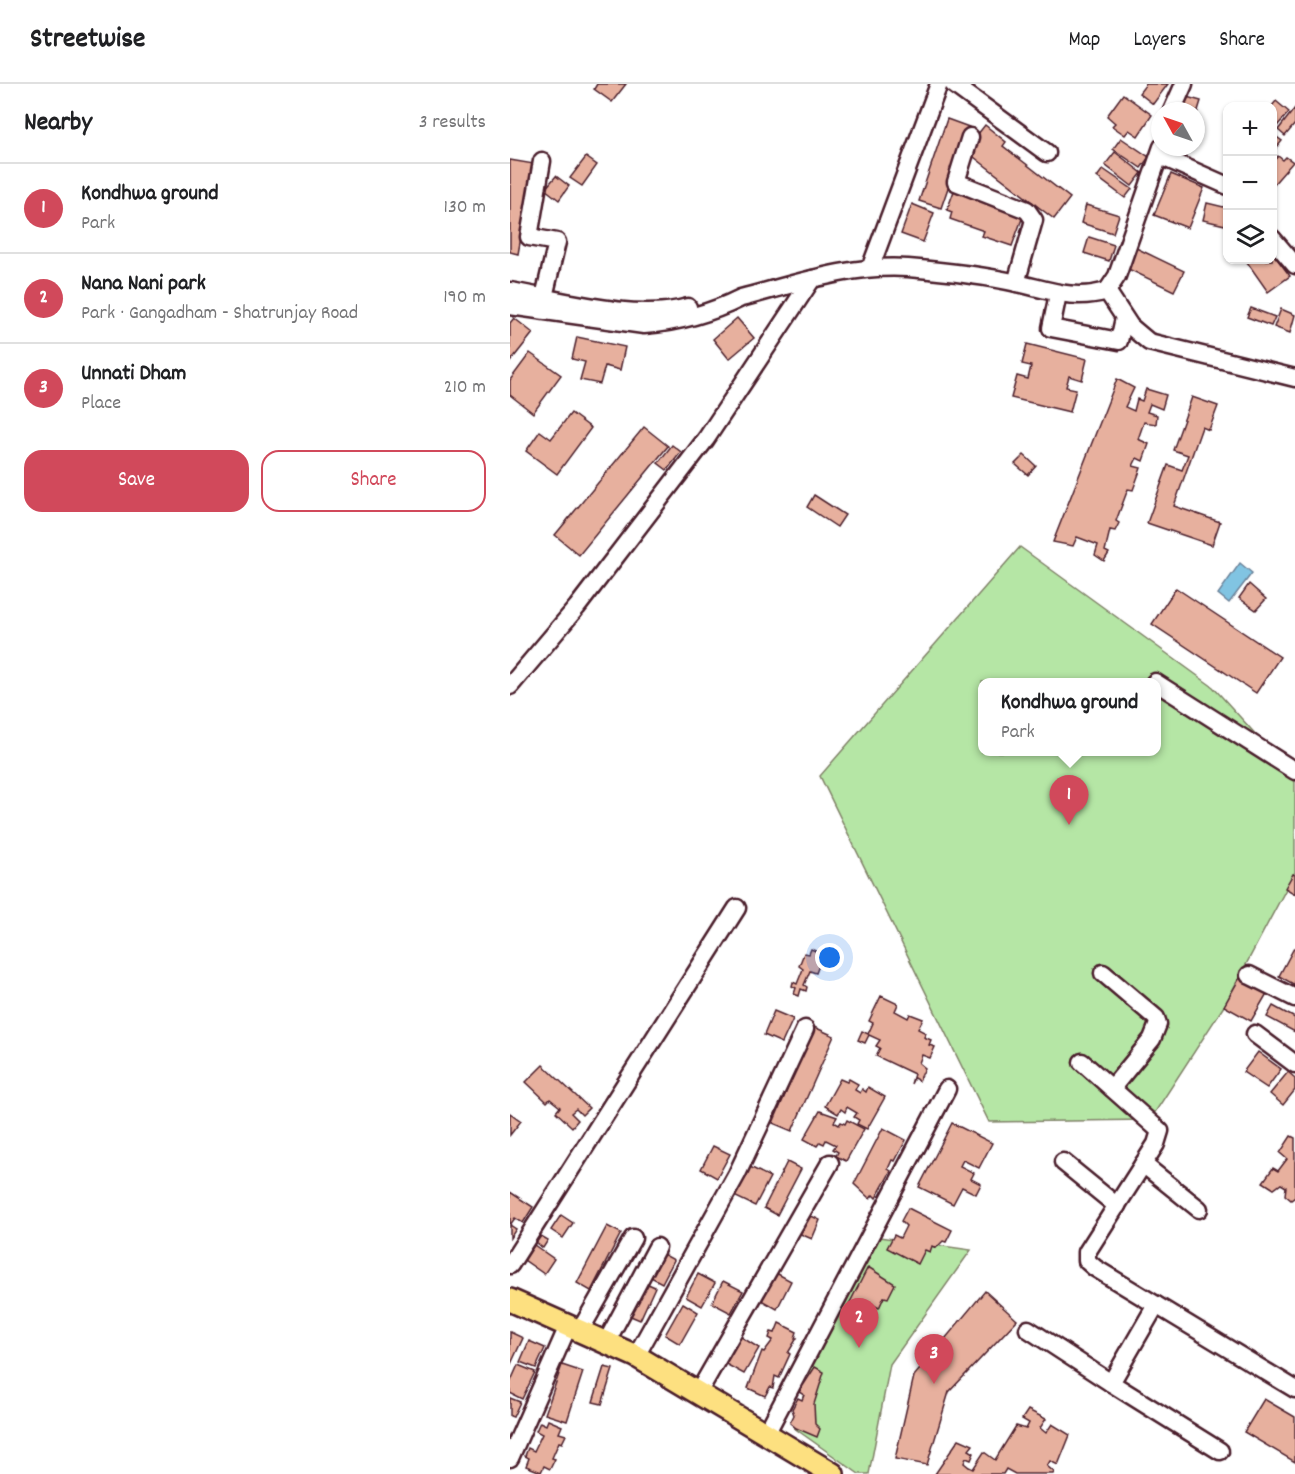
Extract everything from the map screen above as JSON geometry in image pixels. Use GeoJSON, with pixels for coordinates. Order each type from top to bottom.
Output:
{"type":"FeatureCollection","features":[{"type":"Feature","properties":{"kind":"main road"},"geometry":{"type":"LineString","coordinates":[[510,1300],[607,1341],[636,1356],[833,1474]]}},
{"type":"Feature","properties":{"kind":"street"},"geometry":{"type":"LineString","coordinates":[[871,267],[939,84]]}},
{"type":"Feature","properties":{"kind":"street"},"geometry":{"type":"LineString","coordinates":[[953,84],[1047,153]]}},
{"type":"Feature","properties":{"kind":"street"},"geometry":{"type":"LineString","coordinates":[[1176,102],[1184,84]]}},
{"type":"Feature","properties":{"kind":"street"},"geometry":{"type":"LineString","coordinates":[[970,137],[956,182],[1027,210],[1034,220],[1016,283]]}},
{"type":"Feature","properties":{"kind":"street"},"geometry":{"type":"LineString","coordinates":[[510,306],[644,325],[682,320],[741,298],[812,279],[871,267],[909,268],[1016,283],[1058,294],[1092,295],[1107,291],[1117,276],[1160,156]]}},
{"type":"Feature","properties":{"kind":"street"},"geometry":{"type":"LineString","coordinates":[[1169,156],[1223,184]]}},
{"type":"Feature","properties":{"kind":"street"},"geometry":{"type":"LineString","coordinates":[[542,161],[529,237],[557,242],[544,297]]}},
{"type":"Feature","properties":{"kind":"street"},"geometry":{"type":"LineString","coordinates":[[1277,244],[1295,265]]}},
{"type":"Feature","properties":{"kind":"street"},"geometry":{"type":"LineString","coordinates":[[510,686],[577,607],[706,440],[812,279]]}},
{"type":"Feature","properties":{"kind":"street"},"geometry":{"type":"LineString","coordinates":[[510,291],[615,310],[670,311],[724,296],[741,298]]}},
{"type":"Feature","properties":{"kind":"street"},"geometry":{"type":"LineString","coordinates":[[1107,291],[1124,318],[1149,342],[1295,378]]}},
{"type":"Feature","properties":{"kind":"street"},"geometry":{"type":"LineString","coordinates":[[1058,294],[1051,328],[1119,341],[1124,318]]}},
{"type":"Feature","properties":{"kind":"street"},"geometry":{"type":"LineString","coordinates":[[1161,686],[1295,771]]}},
{"type":"Feature","properties":{"kind":"street"},"geometry":{"type":"LineString","coordinates":[[510,1264],[737,908]]}},
{"type":"Feature","properties":{"kind":"street"},"geometry":{"type":"LineString","coordinates":[[1103,973],[1156,1018],[1158,1024],[1152,1038],[1112,1088]]}},
{"type":"Feature","properties":{"kind":"street"},"geometry":{"type":"LineString","coordinates":[[1249,975],[1295,998]]}},
{"type":"Feature","properties":{"kind":"street"},"geometry":{"type":"LineString","coordinates":[[636,1356],[736,1174],[805,1029]]}},
{"type":"Feature","properties":{"kind":"street"},"geometry":{"type":"LineString","coordinates":[[1255,1034],[1295,1064]]}},
{"type":"Feature","properties":{"kind":"street"},"geometry":{"type":"LineString","coordinates":[[1082,1062],[1160,1131],[1160,1136],[1087,1252],[1087,1261],[1295,1389]]}},
{"type":"Feature","properties":{"kind":"street"},"geometry":{"type":"LineString","coordinates":[[766,1434],[947,1089]]}},
{"type":"Feature","properties":{"kind":"street"},"geometry":{"type":"LineString","coordinates":[[1063,1162],[1116,1206]]}},
{"type":"Feature","properties":{"kind":"street"},"geometry":{"type":"LineString","coordinates":[[698,1393],[830,1163]]}},
{"type":"Feature","properties":{"kind":"street"},"geometry":{"type":"LineString","coordinates":[[1143,1164],[1199,1209]]}},
{"type":"Feature","properties":{"kind":"street"},"geometry":{"type":"LineString","coordinates":[[510,1458],[575,1327],[633,1238]]}},
{"type":"Feature","properties":{"kind":"street"},"geometry":{"type":"LineString","coordinates":[[607,1341],[657,1247]]}},
{"type":"Feature","properties":{"kind":"street"},"geometry":{"type":"LineString","coordinates":[[1111,1383],[1156,1305]]}},
{"type":"Feature","properties":{"kind":"street"},"geometry":{"type":"LineString","coordinates":[[1028,1329],[1220,1451]]}},
{"type":"Feature","properties":{"kind":"green space"},"geometry":{"type":"Polygon","coordinates":[[[1020,547],[1213,687],[1295,778],[1295,872],[1224,1006],[1150,1120],[989,1122],[820,776],[1020,547]]]}},
{"type":"Feature","properties":{"kind":"green space"},"geometry":{"type":"Polygon","coordinates":[[[879,1237],[971,1250],[890,1364],[869,1474],[859,1474],[794,1428],[822,1331],[879,1237]]]}},
{"type":"Feature","properties":{"kind":"water"},"geometry":{"type":"Polygon","coordinates":[[[1240,563],[1252,573],[1229,603],[1218,594],[1240,563]]]}},
{"type":"Feature","properties":{"kind":"building"},"geometry":{"type":"Polygon","coordinates":[[[597,84],[626,84],[612,102],[594,89],[597,84]]]}},
{"type":"Feature","properties":{"kind":"building"},"geometry":{"type":"Polygon","coordinates":[[[1146,84],[1168,84],[1154,102],[1151,102],[1139,93],[1146,84]]]}},
{"type":"Feature","properties":{"kind":"building"},"geometry":{"type":"Polygon","coordinates":[[[1123,94],[1151,114],[1138,136],[1129,130],[1125,135],[1112,126],[1115,123],[1107,116],[1123,94]]]}},
{"type":"Feature","properties":{"kind":"building"},"geometry":{"type":"Polygon","coordinates":[[[1183,96],[1201,101],[1201,102],[1181,102],[1183,96]]]}},
{"type":"Feature","properties":{"kind":"building"},"geometry":{"type":"Polygon","coordinates":[[[1276,101],[1289,112],[1277,126],[1277,102],[1276,101]]]}},
{"type":"Feature","properties":{"kind":"building"},"geometry":{"type":"Polygon","coordinates":[[[1295,108],[1295,124],[1285,136],[1278,130],[1295,108]]]}},
{"type":"Feature","properties":{"kind":"building"},"geometry":{"type":"Polygon","coordinates":[[[947,119],[969,127],[941,208],[919,201],[947,119]]]}},
{"type":"Feature","properties":{"kind":"building"},"geometry":{"type":"Polygon","coordinates":[[[985,125],[1006,142],[1003,146],[1070,198],[1054,219],[970,154],[975,148],[970,144],[985,125]]]}},
{"type":"Feature","properties":{"kind":"building"},"geometry":{"type":"Polygon","coordinates":[[[1277,137],[1282,141],[1277,147],[1277,137]]]}},
{"type":"Feature","properties":{"kind":"building"},"geometry":{"type":"Polygon","coordinates":[[[1121,138],[1149,157],[1141,168],[1113,149],[1121,138]]]}},
{"type":"Feature","properties":{"kind":"building"},"geometry":{"type":"Polygon","coordinates":[[[1115,152],[1142,173],[1132,186],[1105,165],[1115,152]]]}},
{"type":"Feature","properties":{"kind":"building"},"geometry":{"type":"Polygon","coordinates":[[[1164,156],[1185,156],[1182,163],[1164,156]]]}},
{"type":"Feature","properties":{"kind":"building"},"geometry":{"type":"Polygon","coordinates":[[[586,157],[597,165],[582,186],[570,178],[586,157]]]}},
{"type":"Feature","properties":{"kind":"building"},"geometry":{"type":"Polygon","coordinates":[[[1277,157],[1283,160],[1286,157],[1293,162],[1277,180],[1277,157]]]}},
{"type":"Feature","properties":{"kind":"building"},"geometry":{"type":"Polygon","coordinates":[[[510,160],[534,164],[518,254],[510,252],[510,160]]]}},
{"type":"Feature","properties":{"kind":"building"},"geometry":{"type":"Polygon","coordinates":[[[1103,169],[1132,189],[1125,198],[1097,177],[1103,169]]]}},
{"type":"Feature","properties":{"kind":"building"},"geometry":{"type":"Polygon","coordinates":[[[1171,174],[1204,188],[1188,228],[1154,215],[1171,174]]]}},
{"type":"Feature","properties":{"kind":"building"},"geometry":{"type":"Polygon","coordinates":[[[556,176],[569,186],[559,200],[545,189],[556,176]]]}},
{"type":"Feature","properties":{"kind":"building"},"geometry":{"type":"Polygon","coordinates":[[[954,191],[1023,216],[1012,246],[982,236],[984,231],[950,219],[952,212],[947,210],[954,191]]]}},
{"type":"Feature","properties":{"kind":"building"},"geometry":{"type":"Polygon","coordinates":[[[1207,203],[1223,207],[1223,225],[1203,220],[1207,203]]]}},
{"type":"Feature","properties":{"kind":"building"},"geometry":{"type":"Polygon","coordinates":[[[912,204],[934,213],[923,242],[901,234],[912,204]]]}},
{"type":"Feature","properties":{"kind":"building"},"geometry":{"type":"Polygon","coordinates":[[[1086,205],[1119,215],[1113,233],[1081,223],[1086,205]]]}},
{"type":"Feature","properties":{"kind":"building"},"geometry":{"type":"Polygon","coordinates":[[[1089,237],[1114,245],[1109,261],[1084,253],[1089,237]]]}},
{"type":"Feature","properties":{"kind":"building"},"geometry":{"type":"Polygon","coordinates":[[[1132,246],[1184,271],[1174,291],[1122,266],[1132,246]]]}},
{"type":"Feature","properties":{"kind":"building"},"geometry":{"type":"Polygon","coordinates":[[[1277,259],[1290,276],[1268,292],[1248,264],[1277,264],[1277,259]]]}},
{"type":"Feature","properties":{"kind":"building"},"geometry":{"type":"Polygon","coordinates":[[[1251,308],[1275,317],[1271,326],[1247,317],[1251,308]]]}},
{"type":"Feature","properties":{"kind":"building"},"geometry":{"type":"Polygon","coordinates":[[[1281,309],[1295,315],[1290,333],[1274,327],[1281,309]]]}},
{"type":"Feature","properties":{"kind":"building"},"geometry":{"type":"Polygon","coordinates":[[[514,318],[533,333],[510,362],[510,323],[514,318]]]}},
{"type":"Feature","properties":{"kind":"building"},"geometry":{"type":"Polygon","coordinates":[[[737,318],[754,338],[729,359],[713,339],[737,318]]]}},
{"type":"Feature","properties":{"kind":"building"},"geometry":{"type":"Polygon","coordinates":[[[577,337],[625,347],[620,370],[605,366],[600,384],[580,380],[585,362],[572,359],[577,337]]]}},
{"type":"Feature","properties":{"kind":"building"},"geometry":{"type":"Polygon","coordinates":[[[1027,344],[1087,359],[1082,380],[1069,376],[1066,387],[1076,389],[1070,412],[1011,398],[1017,376],[1028,379],[1031,366],[1022,364],[1027,344]]]}},
{"type":"Feature","properties":{"kind":"building"},"geometry":{"type":"Polygon","coordinates":[[[530,353],[561,375],[533,413],[510,395],[510,380],[530,353]]]}},
{"type":"Feature","properties":{"kind":"building"},"geometry":{"type":"Polygon","coordinates":[[[1117,379],[1134,388],[1125,407],[1134,411],[1137,399],[1142,401],[1146,389],[1166,395],[1162,409],[1150,404],[1147,412],[1157,415],[1156,424],[1144,422],[1138,439],[1149,444],[1143,461],[1137,458],[1133,466],[1141,468],[1133,490],[1128,489],[1116,521],[1119,523],[1115,531],[1110,530],[1105,551],[1109,553],[1104,561],[1095,555],[1098,545],[1077,537],[1073,546],[1053,542],[1117,379]]]}},
{"type":"Feature","properties":{"kind":"building"},"geometry":{"type":"Polygon","coordinates":[[[1192,397],[1218,406],[1209,430],[1202,427],[1174,506],[1220,522],[1212,545],[1147,523],[1168,465],[1182,470],[1188,455],[1173,450],[1192,397]]]}},
{"type":"Feature","properties":{"kind":"building"},"geometry":{"type":"Polygon","coordinates":[[[571,413],[591,428],[557,474],[526,451],[540,431],[551,439],[571,413]]]}},
{"type":"Feature","properties":{"kind":"building"},"geometry":{"type":"Polygon","coordinates":[[[644,427],[668,446],[579,555],[555,535],[644,427]]]}},
{"type":"Feature","properties":{"kind":"building"},"geometry":{"type":"Polygon","coordinates":[[[672,445],[681,452],[667,470],[658,463],[672,445]]]}},
{"type":"Feature","properties":{"kind":"building"},"geometry":{"type":"Polygon","coordinates":[[[1024,455],[1036,466],[1028,475],[1015,464],[1024,455]]]}},
{"type":"Feature","properties":{"kind":"building"},"geometry":{"type":"Polygon","coordinates":[[[814,495],[845,515],[837,527],[807,507],[814,495]]]}},
{"type":"Feature","properties":{"kind":"building"},"geometry":{"type":"Polygon","coordinates":[[[1249,584],[1266,599],[1256,610],[1239,598],[1249,584]]]}},
{"type":"Feature","properties":{"kind":"building"},"geometry":{"type":"Polygon","coordinates":[[[1176,588],[1280,657],[1256,693],[1152,624],[1176,588]]]}},
{"type":"Feature","properties":{"kind":"building"},"geometry":{"type":"Polygon","coordinates":[[[1293,874],[1295,875],[1295,894],[1285,888],[1293,874]]]}},
{"type":"Feature","properties":{"kind":"building"},"geometry":{"type":"Polygon","coordinates":[[[811,949],[820,953],[817,958],[821,960],[816,973],[810,971],[804,985],[807,987],[806,991],[801,989],[799,996],[794,994],[796,988],[792,986],[793,982],[797,984],[803,969],[799,966],[804,953],[809,954],[811,949]]]}},
{"type":"Feature","properties":{"kind":"building"},"geometry":{"type":"Polygon","coordinates":[[[1295,949],[1295,985],[1279,976],[1295,949]]]}},
{"type":"Feature","properties":{"kind":"building"},"geometry":{"type":"Polygon","coordinates":[[[1242,974],[1269,990],[1251,1021],[1224,1006],[1242,974]]]}},
{"type":"Feature","properties":{"kind":"building"},"geometry":{"type":"Polygon","coordinates":[[[881,996],[898,1004],[895,1011],[908,1018],[910,1014],[923,1019],[918,1029],[926,1033],[924,1037],[931,1040],[929,1045],[935,1047],[930,1058],[922,1055],[919,1063],[925,1068],[919,1081],[914,1078],[911,1084],[914,1074],[876,1056],[880,1048],[876,1046],[880,1040],[869,1035],[865,1043],[858,1040],[862,1031],[868,1034],[873,1023],[869,1021],[881,996]]]}},
{"type":"Feature","properties":{"kind":"building"},"geometry":{"type":"Polygon","coordinates":[[[1273,1006],[1295,1018],[1295,1032],[1267,1017],[1273,1006]]]}},
{"type":"Feature","properties":{"kind":"building"},"geometry":{"type":"Polygon","coordinates":[[[774,1011],[793,1019],[782,1043],[764,1035],[774,1011]]]}},
{"type":"Feature","properties":{"kind":"building"},"geometry":{"type":"Polygon","coordinates":[[[814,1027],[834,1036],[792,1131],[773,1123],[814,1027]]]}},
{"type":"Feature","properties":{"kind":"building"},"geometry":{"type":"Polygon","coordinates":[[[1258,1052],[1281,1069],[1267,1088],[1243,1072],[1258,1052]]]}},
{"type":"Feature","properties":{"kind":"building"},"geometry":{"type":"Polygon","coordinates":[[[543,1065],[589,1108],[582,1115],[576,1109],[571,1113],[578,1120],[572,1127],[556,1112],[560,1107],[550,1099],[547,1102],[526,1082],[543,1065]]]}},
{"type":"Feature","properties":{"kind":"building"},"geometry":{"type":"Polygon","coordinates":[[[1288,1072],[1295,1078],[1295,1090],[1283,1105],[1270,1094],[1288,1072]]]}},
{"type":"Feature","properties":{"kind":"building"},"geometry":{"type":"Polygon","coordinates":[[[840,1079],[847,1082],[849,1079],[858,1084],[855,1090],[860,1093],[862,1089],[866,1092],[868,1087],[885,1097],[867,1129],[857,1124],[859,1120],[854,1117],[857,1113],[847,1107],[845,1112],[841,1109],[838,1114],[825,1106],[840,1079]]]}},
{"type":"Feature","properties":{"kind":"building"},"geometry":{"type":"Polygon","coordinates":[[[820,1111],[837,1117],[834,1122],[839,1125],[841,1122],[845,1124],[847,1120],[864,1129],[846,1161],[836,1156],[838,1152],[833,1149],[836,1145],[826,1140],[824,1144],[820,1142],[817,1146],[804,1139],[820,1111]]]}},
{"type":"Feature","properties":{"kind":"building"},"geometry":{"type":"Polygon","coordinates":[[[510,1113],[521,1121],[510,1135],[510,1113]]]}},
{"type":"Feature","properties":{"kind":"building"},"geometry":{"type":"Polygon","coordinates":[[[952,1123],[992,1143],[979,1168],[963,1160],[960,1166],[974,1173],[971,1179],[981,1184],[976,1194],[962,1187],[953,1204],[919,1187],[952,1123]]]}},
{"type":"Feature","properties":{"kind":"building"},"geometry":{"type":"Polygon","coordinates":[[[883,1128],[906,1140],[895,1161],[892,1160],[888,1169],[891,1171],[876,1198],[873,1195],[870,1199],[854,1184],[883,1128]]]}},
{"type":"Feature","properties":{"kind":"building"},"geometry":{"type":"Polygon","coordinates":[[[1291,1136],[1295,1138],[1295,1197],[1291,1200],[1285,1195],[1286,1187],[1281,1184],[1274,1189],[1263,1182],[1273,1168],[1278,1171],[1287,1159],[1280,1153],[1291,1136]]]}},
{"type":"Feature","properties":{"kind":"building"},"geometry":{"type":"Polygon","coordinates":[[[713,1146],[730,1154],[717,1178],[701,1169],[713,1146]]]}},
{"type":"Feature","properties":{"kind":"building"},"geometry":{"type":"Polygon","coordinates":[[[787,1162],[801,1169],[777,1215],[764,1208],[787,1162]]]}},
{"type":"Feature","properties":{"kind":"building"},"geometry":{"type":"Polygon","coordinates":[[[748,1166],[770,1177],[755,1206],[734,1196],[748,1166]]]}},
{"type":"Feature","properties":{"kind":"building"},"geometry":{"type":"Polygon","coordinates":[[[510,1192],[533,1207],[523,1223],[515,1218],[510,1225],[510,1192]]]}},
{"type":"Feature","properties":{"kind":"building"},"geometry":{"type":"Polygon","coordinates":[[[908,1208],[952,1230],[946,1242],[943,1241],[936,1248],[932,1246],[930,1252],[925,1250],[918,1264],[887,1248],[894,1235],[900,1238],[906,1226],[901,1221],[908,1208]]]}},
{"type":"Feature","properties":{"kind":"building"},"geometry":{"type":"Polygon","coordinates":[[[805,1213],[820,1220],[812,1239],[796,1232],[805,1213]]]}},
{"type":"Feature","properties":{"kind":"building"},"geometry":{"type":"Polygon","coordinates":[[[561,1215],[573,1223],[563,1238],[551,1230],[561,1215]]]}},
{"type":"Feature","properties":{"kind":"building"},"geometry":{"type":"Polygon","coordinates":[[[510,1225],[516,1229],[510,1238],[510,1225]]]}},
{"type":"Feature","properties":{"kind":"building"},"geometry":{"type":"Polygon","coordinates":[[[607,1226],[621,1233],[591,1291],[577,1283],[607,1226]]]}},
{"type":"Feature","properties":{"kind":"building"},"geometry":{"type":"Polygon","coordinates":[[[541,1236],[548,1240],[543,1248],[536,1243],[541,1236]]]}},
{"type":"Feature","properties":{"kind":"building"},"geometry":{"type":"Polygon","coordinates":[[[534,1245],[554,1259],[544,1274],[524,1260],[534,1245]]]}},
{"type":"Feature","properties":{"kind":"building"},"geometry":{"type":"Polygon","coordinates":[[[659,1252],[674,1260],[662,1283],[647,1275],[659,1252]]]}},
{"type":"Feature","properties":{"kind":"building"},"geometry":{"type":"Polygon","coordinates":[[[868,1267],[895,1284],[888,1298],[884,1297],[879,1308],[873,1305],[869,1312],[867,1311],[864,1316],[861,1314],[852,1323],[842,1318],[868,1267]]]}},
{"type":"Feature","properties":{"kind":"building"},"geometry":{"type":"Polygon","coordinates":[[[776,1273],[791,1281],[777,1309],[761,1300],[776,1273]]]}},
{"type":"Feature","properties":{"kind":"building"},"geometry":{"type":"Polygon","coordinates":[[[698,1274],[715,1283],[702,1306],[686,1297],[698,1274]]]}},
{"type":"Feature","properties":{"kind":"building"},"geometry":{"type":"Polygon","coordinates":[[[641,1281],[655,1287],[640,1320],[626,1314],[641,1281]]]}},
{"type":"Feature","properties":{"kind":"building"},"geometry":{"type":"Polygon","coordinates":[[[723,1281],[743,1291],[731,1313],[712,1303],[723,1281]]]}},
{"type":"Feature","properties":{"kind":"building"},"geometry":{"type":"Polygon","coordinates":[[[985,1291],[1017,1320],[949,1392],[927,1465],[895,1459],[914,1376],[985,1291]]]}},
{"type":"Feature","properties":{"kind":"building"},"geometry":{"type":"Polygon","coordinates":[[[683,1303],[698,1312],[680,1344],[665,1335],[683,1303]]]}},
{"type":"Feature","properties":{"kind":"building"},"geometry":{"type":"Polygon","coordinates":[[[779,1323],[797,1332],[795,1338],[797,1338],[788,1353],[790,1354],[779,1378],[775,1376],[773,1388],[770,1387],[765,1396],[748,1388],[762,1351],[764,1352],[773,1340],[769,1338],[771,1332],[775,1333],[779,1323]]]}},
{"type":"Feature","properties":{"kind":"building"},"geometry":{"type":"Polygon","coordinates":[[[510,1332],[523,1338],[510,1366],[510,1332]]]}},
{"type":"Feature","properties":{"kind":"building"},"geometry":{"type":"Polygon","coordinates":[[[738,1335],[759,1348],[744,1374],[722,1362],[738,1335]]]}},
{"type":"Feature","properties":{"kind":"building"},"geometry":{"type":"Polygon","coordinates":[[[529,1341],[545,1348],[536,1368],[520,1362],[529,1341]]]}},
{"type":"Feature","properties":{"kind":"building"},"geometry":{"type":"Polygon","coordinates":[[[518,1365],[535,1372],[522,1399],[510,1393],[510,1383],[518,1365]]]}},
{"type":"Feature","properties":{"kind":"building"},"geometry":{"type":"Polygon","coordinates":[[[562,1365],[583,1372],[567,1421],[545,1414],[562,1365]]]}},
{"type":"Feature","properties":{"kind":"building"},"geometry":{"type":"Polygon","coordinates":[[[604,1367],[613,1369],[602,1404],[593,1402],[604,1367]]]}},
{"type":"Feature","properties":{"kind":"building"},"geometry":{"type":"Polygon","coordinates":[[[815,1367],[824,1372],[814,1404],[815,1424],[820,1429],[817,1437],[790,1423],[794,1415],[792,1409],[798,1398],[802,1400],[804,1395],[799,1392],[815,1367]]]}},
{"type":"Feature","properties":{"kind":"building"},"geometry":{"type":"Polygon","coordinates":[[[510,1398],[520,1402],[513,1417],[510,1416],[510,1398]]]}},
{"type":"Feature","properties":{"kind":"building"},"geometry":{"type":"Polygon","coordinates":[[[1264,1399],[1295,1417],[1295,1462],[1244,1432],[1264,1399]]]}},
{"type":"Feature","properties":{"kind":"building"},"geometry":{"type":"Polygon","coordinates":[[[1028,1410],[1046,1419],[1040,1428],[1046,1433],[1052,1424],[1070,1435],[1058,1465],[1050,1461],[1047,1466],[1054,1472],[1053,1474],[1015,1474],[1006,1469],[1003,1474],[935,1474],[959,1439],[973,1445],[969,1450],[974,1453],[971,1460],[966,1458],[964,1463],[969,1467],[973,1469],[984,1452],[995,1460],[1016,1426],[1026,1429],[1029,1423],[1022,1419],[1028,1410]]]}},
{"type":"Feature","properties":{"kind":"building"},"geometry":{"type":"Polygon","coordinates":[[[548,1420],[562,1426],[559,1433],[566,1435],[562,1443],[559,1442],[550,1469],[544,1466],[541,1472],[526,1466],[529,1458],[525,1456],[528,1448],[534,1451],[542,1434],[536,1431],[540,1422],[546,1425],[548,1420]]]}},
{"type":"Feature","properties":{"kind":"place","name":"Kondhwa ground"},"geometry":{"type":"Point","coordinates":[1069,825]}},
{"type":"Feature","properties":{"kind":"place","name":"Nana Nani park"},"geometry":{"type":"Point","coordinates":[859,1348]}},
{"type":"Feature","properties":{"kind":"place","name":"Unnati Dham"},"geometry":{"type":"Point","coordinates":[934,1384]}}]}
